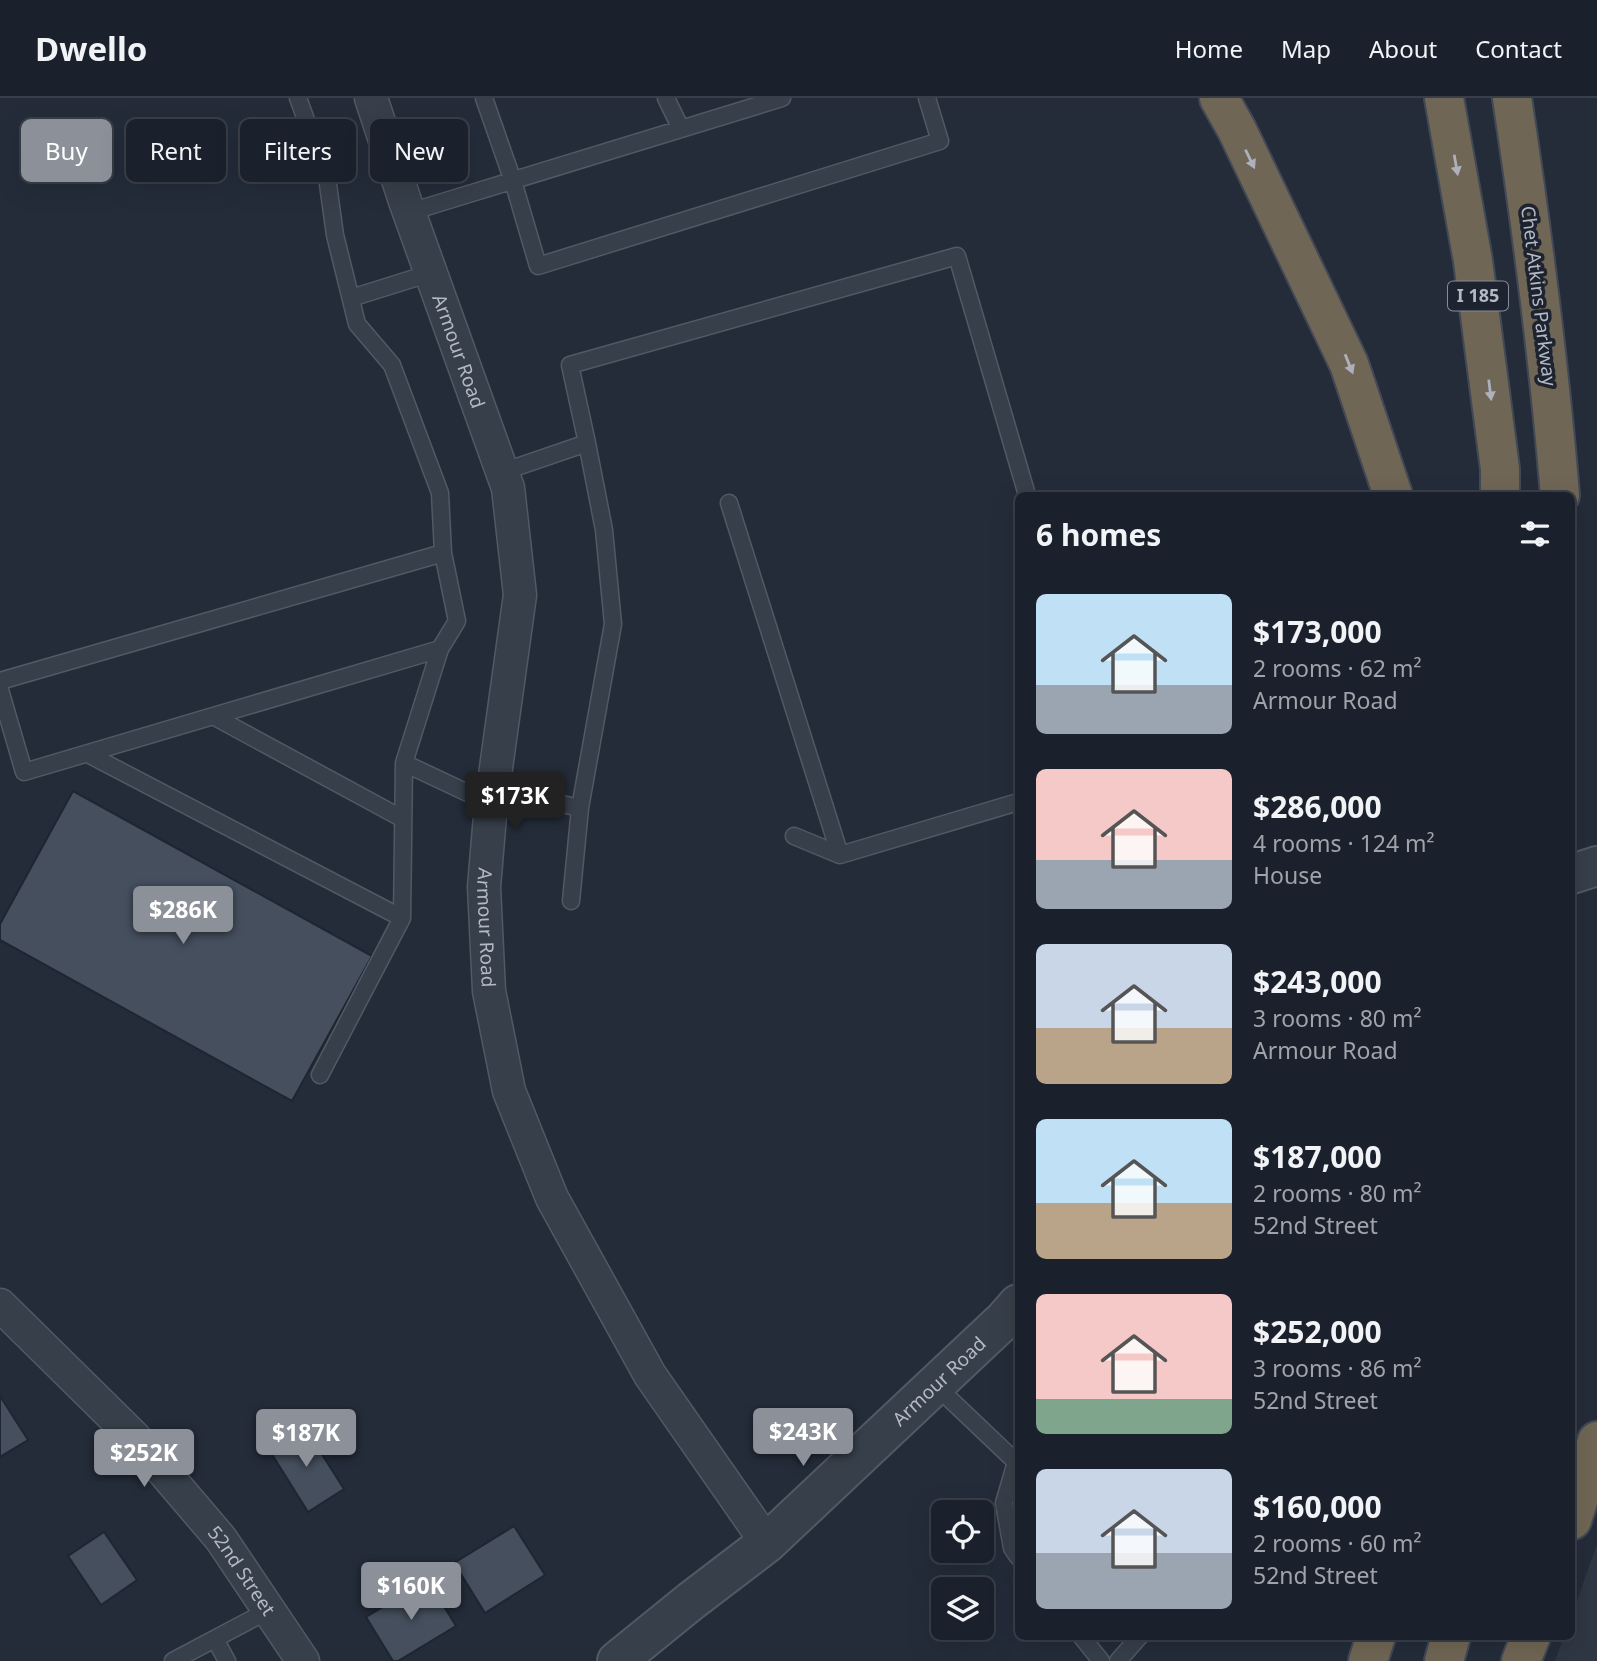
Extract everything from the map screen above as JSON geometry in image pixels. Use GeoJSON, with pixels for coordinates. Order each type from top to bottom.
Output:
{"type":"FeatureCollection","features":[{"type":"Feature","properties":{"kind":"highway"},"geometry":{"type":"LineString","coordinates":[[1219,98],[1237,130],[1349,364],[1392,492]]}},
{"type":"Feature","properties":{"kind":"highway","name":"I 185"},"geometry":{"type":"LineString","coordinates":[[1444,98],[1473,261],[1500,469],[1500,492]]}},
{"type":"Feature","properties":{"kind":"highway","name":"Chet Atkins Parkway"},"geometry":{"type":"LineString","coordinates":[[1512,98],[1552,394],[1560,492]]}},
{"type":"Feature","properties":{"kind":"highway"},"geometry":{"type":"LineString","coordinates":[[1575,1511],[1597,1441]]}},
{"type":"Feature","properties":{"kind":"highway"},"geometry":{"type":"LineString","coordinates":[[1342,1661],[1347,1640]]}},
{"type":"Feature","properties":{"kind":"highway"},"geometry":{"type":"LineString","coordinates":[[1368,1661],[1375,1640]]}},
{"type":"Feature","properties":{"kind":"highway"},"geometry":{"type":"LineString","coordinates":[[1444,1661],[1450,1640]]}},
{"type":"Feature","properties":{"kind":"highway"},"geometry":{"type":"LineString","coordinates":[[1521,1661],[1529,1640]]}},
{"type":"Feature","properties":{"kind":"street","name":"Armour Road"},"geometry":{"type":"LineString","coordinates":[[371,98],[508,488],[520,595],[493,796],[484,887],[489,991],[509,1091],[552,1198],[650,1375],[768,1543]]}},
{"type":"Feature","properties":{"kind":"street"},"geometry":{"type":"LineString","coordinates":[[1575,873],[1597,866]]}},
{"type":"Feature","properties":{"kind":"street","name":"52nd Street"},"geometry":{"type":"LineString","coordinates":[[0,1305],[135,1437],[221,1539],[303,1661]]}},
{"type":"Feature","properties":{"kind":"street","name":"Armour Road"},"geometry":{"type":"LineString","coordinates":[[617,1661],[768,1543],[1015,1307]]}},
{"type":"Feature","properties":{"kind":"lane"},"geometry":{"type":"LineString","coordinates":[[298,98],[327,177],[335,235],[357,324],[392,365],[440,493],[443,553],[457,621],[440,649],[404,763],[402,918],[320,1075]]}},
{"type":"Feature","properties":{"kind":"lane"},"geometry":{"type":"LineString","coordinates":[[484,98],[538,265],[940,141],[927,98]]}},
{"type":"Feature","properties":{"kind":"lane"},"geometry":{"type":"LineString","coordinates":[[666,98],[681,129]]}},
{"type":"Feature","properties":{"kind":"lane"},"geometry":{"type":"LineString","coordinates":[[410,212],[782,98]]}},
{"type":"Feature","properties":{"kind":"lane"},"geometry":{"type":"LineString","coordinates":[[571,901],[580,808],[613,624],[604,530],[570,365],[957,256],[1026,492]]}},
{"type":"Feature","properties":{"kind":"lane"},"geometry":{"type":"LineString","coordinates":[[351,298],[432,273]]}},
{"type":"Feature","properties":{"kind":"lane"},"geometry":{"type":"LineString","coordinates":[[502,472],[587,443]]}},
{"type":"Feature","properties":{"kind":"lane"},"geometry":{"type":"LineString","coordinates":[[729,502],[840,855]]}},
{"type":"Feature","properties":{"kind":"lane"},"geometry":{"type":"LineString","coordinates":[[0,681],[443,553]]}},
{"type":"Feature","properties":{"kind":"lane"},"geometry":{"type":"LineString","coordinates":[[0,690],[24,772],[440,649]]}},
{"type":"Feature","properties":{"kind":"lane"},"geometry":{"type":"LineString","coordinates":[[213,716],[403,819]]}},
{"type":"Feature","properties":{"kind":"lane"},"geometry":{"type":"LineString","coordinates":[[88,754],[402,918]]}},
{"type":"Feature","properties":{"kind":"lane"},"geometry":{"type":"LineString","coordinates":[[404,763],[493,796],[580,808]]}},
{"type":"Feature","properties":{"kind":"lane"},"geometry":{"type":"LineString","coordinates":[[794,836],[840,855],[1015,803]]}},
{"type":"Feature","properties":{"kind":"lane"},"geometry":{"type":"LineString","coordinates":[[935,1385],[1015,1459]]}},
{"type":"Feature","properties":{"kind":"lane"},"geometry":{"type":"LineString","coordinates":[[1015,1471],[1004,1503],[1015,1552]]}},
{"type":"Feature","properties":{"kind":"lane"},"geometry":{"type":"LineString","coordinates":[[173,1661],[269,1610]]}},
{"type":"Feature","properties":{"kind":"lane"},"geometry":{"type":"LineString","coordinates":[[215,1639],[227,1661]]}},
{"type":"Feature","properties":{"kind":"lane"},"geometry":{"type":"LineString","coordinates":[[1084,1640],[1101,1661]]}},
{"type":"Feature","properties":{"kind":"lane"},"geometry":{"type":"LineString","coordinates":[[1118,1661],[1136,1640]]}},
{"type":"Feature","properties":{"kind":"shaded area"},"geometry":{"type":"Polygon","coordinates":[[[1597,1544],[1597,1661],[1555,1661],[1563,1640],[1575,1640],[1575,1606],[1597,1544]]]}},
{"type":"Feature","properties":{"kind":"building"},"geometry":{"type":"Polygon","coordinates":[[[73,791],[372,956],[292,1101],[0,940],[0,924],[73,791]]]}},
{"type":"Feature","properties":{"kind":"building"},"geometry":{"type":"Polygon","coordinates":[[[0,1396],[28,1440],[0,1457],[0,1396]]]}},
{"type":"Feature","properties":{"kind":"building"},"geometry":{"type":"Polygon","coordinates":[[[304,1426],[344,1489],[308,1512],[268,1448],[304,1426]]]}},
{"type":"Feature","properties":{"kind":"building"},"geometry":{"type":"Polygon","coordinates":[[[514,1526],[545,1575],[485,1613],[454,1563],[514,1526]]]}},
{"type":"Feature","properties":{"kind":"building"},"geometry":{"type":"Polygon","coordinates":[[[104,1532],[137,1580],[101,1605],[68,1556],[104,1532]]]}},
{"type":"Feature","properties":{"kind":"building"},"geometry":{"type":"Polygon","coordinates":[[[428,1580],[456,1626],[398,1661],[393,1661],[366,1617],[428,1580]]]}}]}
